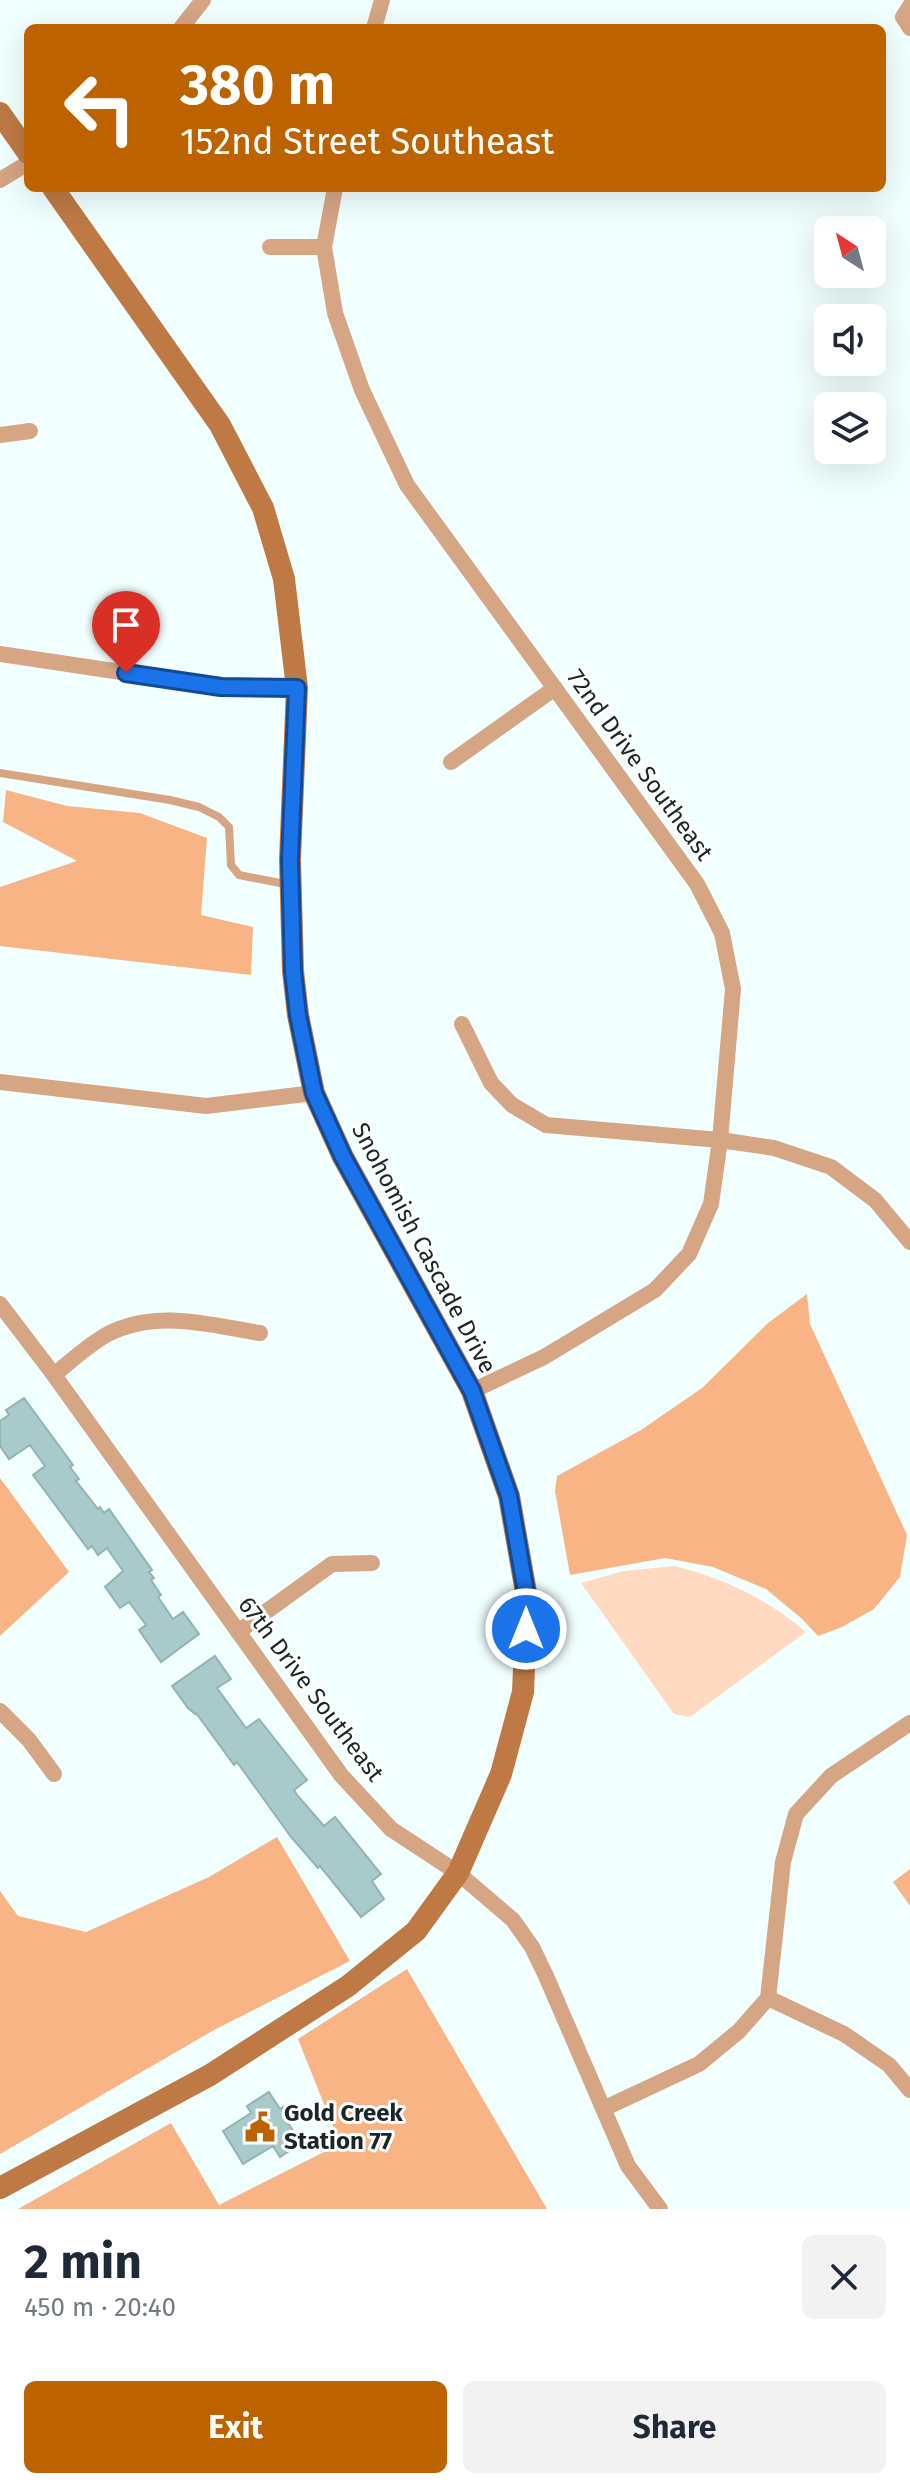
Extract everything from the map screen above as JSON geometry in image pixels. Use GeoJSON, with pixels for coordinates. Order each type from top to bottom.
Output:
{"type":"FeatureCollection","features":[{"type":"Feature","properties":{"kind":"street"},"geometry":{"type":"LineString","coordinates":[[184,24],[203,0]]}},
{"type":"Feature","properties":{"kind":"street"},"geometry":{"type":"LineString","coordinates":[[375,24],[382,0]]}},
{"type":"Feature","properties":{"kind":"street"},"geometry":{"type":"LineString","coordinates":[[0,113],[24,147]]}},
{"type":"Feature","properties":{"kind":"street"},"geometry":{"type":"LineString","coordinates":[[0,180],[24,165]]}},
{"type":"Feature","properties":{"kind":"street","name":"Snohomish Cascade Drive"},"geometry":{"type":"LineString","coordinates":[[0,2188],[210,2075],[348,1986],[416,1931],[458,1873],[501,1774],[523,1692],[527,1598],[509,1496],[472,1391],[343,1157],[314,1093],[298,1015],[293,971],[291,885],[297,688],[284,579],[263,508],[220,425],[56,192]]}},
{"type":"Feature","properties":{"kind":"street","name":"72nd Drive Southeast"},"geometry":{"type":"LineString","coordinates":[[334,192],[324,247],[335,313],[362,390],[407,485],[697,884],[722,933],[733,989],[720,1140],[711,1204],[689,1254],[655,1290],[544,1357],[472,1391]]}},
{"type":"Feature","properties":{"kind":"street"},"geometry":{"type":"LineString","coordinates":[[270,247],[324,247]]}},
{"type":"Feature","properties":{"kind":"street"},"geometry":{"type":"LineString","coordinates":[[0,435],[30,431]]}},
{"type":"Feature","properties":{"kind":"street"},"geometry":{"type":"LineString","coordinates":[[0,654],[221,687],[297,688]]}},
{"type":"Feature","properties":{"kind":"street"},"geometry":{"type":"LineString","coordinates":[[451,762],[555,688]]}},
{"type":"Feature","properties":{"kind":"street"},"geometry":{"type":"LineString","coordinates":[[462,1024],[491,1083],[512,1105],[546,1125],[720,1140],[774,1148],[831,1167],[875,1200],[910,1242]]}},
{"type":"Feature","properties":{"kind":"street"},"geometry":{"type":"LineString","coordinates":[[0,1082],[206,1106],[314,1093]]}},
{"type":"Feature","properties":{"kind":"street","name":"67th Drive Southeast"},"geometry":{"type":"LineString","coordinates":[[0,1304],[341,1775],[391,1829],[458,1873],[513,1920],[532,1947],[628,2166],[660,2209]]}},
{"type":"Feature","properties":{"kind":"street"},"geometry":{"type":"LineString","coordinates":[[54,1375],[107,1335],[137,1323],[166,1319],[260,1333]]}},
{"type":"Feature","properties":{"kind":"street"},"geometry":{"type":"LineString","coordinates":[[238,1632],[332,1564],[372,1563]]}},
{"type":"Feature","properties":{"kind":"street"},"geometry":{"type":"LineString","coordinates":[[0,1711],[29,1740],[54,1774]]}},
{"type":"Feature","properties":{"kind":"street"},"geometry":{"type":"LineString","coordinates":[[603,2109],[699,2064],[739,2031],[768,1998],[783,1862],[796,1814],[831,1776],[910,1723]]}},
{"type":"Feature","properties":{"kind":"street"},"geometry":{"type":"LineString","coordinates":[[768,1998],[844,2034],[889,2065],[910,2090]]}},
{"type":"Feature","properties":{"kind":"lane"},"geometry":{"type":"LineString","coordinates":[[0,773],[199,807],[219,817],[229,827],[231,865],[239,875],[291,885]]}},
{"type":"Feature","properties":{"kind":"shaded area"},"geometry":{"type":"Polygon","coordinates":[[[6,790],[67,806],[140,813],[207,838],[201,915],[253,927],[251,975],[0,946],[0,887],[77,861],[3,822],[6,790]]]}},
{"type":"Feature","properties":{"kind":"shaded area"},"geometry":{"type":"Polygon","coordinates":[[[807,1294],[810,1324],[907,1535],[900,1577],[874,1609],[818,1636],[766,1589],[713,1567],[665,1558],[570,1575],[555,1491],[557,1476],[641,1430],[702,1388],[768,1323],[807,1294]]]}},
{"type":"Feature","properties":{"kind":"shaded area"},"geometry":{"type":"Polygon","coordinates":[[[0,1478],[69,1572],[0,1636],[0,1478]]]}},
{"type":"Feature","properties":{"kind":"shaded area"},"geometry":{"type":"Polygon","coordinates":[[[674,1566],[744,1591],[776,1609],[806,1632],[690,1717],[674,1714],[581,1583],[624,1571],[674,1566]]]}},
{"type":"Feature","properties":{"kind":"shaded area"},"geometry":{"type":"Polygon","coordinates":[[[277,1837],[350,1961],[214,2030],[0,2154],[0,1891],[18,1916],[86,1932],[209,1877],[277,1837]]]}},
{"type":"Feature","properties":{"kind":"shaded area"},"geometry":{"type":"Polygon","coordinates":[[[910,1869],[910,1906],[893,1882],[910,1869]]]}},
{"type":"Feature","properties":{"kind":"shaded area"},"geometry":{"type":"Polygon","coordinates":[[[407,1969],[547,2209],[18,2209],[171,2123],[219,2205],[340,2144],[298,2039],[407,1969]]]}},
{"type":"Feature","properties":{"kind":"building"},"geometry":{"type":"Polygon","coordinates":[[[24,1398],[73,1465],[70,1467],[79,1479],[76,1481],[98,1509],[100,1507],[104,1513],[109,1509],[152,1570],[149,1572],[154,1578],[151,1580],[161,1595],[158,1597],[173,1619],[183,1612],[199,1634],[161,1662],[139,1630],[146,1625],[129,1602],[120,1608],[105,1587],[123,1571],[107,1548],[98,1555],[92,1546],[88,1549],[33,1475],[45,1466],[30,1445],[9,1459],[0,1446],[0,1421],[9,1415],[6,1410],[24,1398]]]}},
{"type":"Feature","properties":{"kind":"building"},"geometry":{"type":"Polygon","coordinates":[[[215,1656],[231,1679],[217,1688],[246,1728],[259,1719],[307,1780],[294,1790],[297,1795],[324,1826],[335,1817],[381,1874],[372,1881],[384,1899],[361,1917],[320,1866],[318,1868],[291,1837],[237,1762],[234,1765],[172,1686],[215,1656]]]}},
{"type":"Feature","properties":{"kind":"building","name":"Gold Creek Station 77"},"geometry":{"type":"Polygon","coordinates":[[[269,2092],[292,2120],[288,2123],[301,2143],[280,2157],[273,2146],[243,2164],[223,2131],[251,2113],[247,2106],[269,2092]]]}},
{"type":"Feature","properties":{"kind":"place","name":"Gold Creek Station 77"},"geometry":{"type":"Point","coordinates":[260,2127]}},
{"type":"Feature","properties":{"kind":"route"},"geometry":{"type":"LineString","coordinates":[[126,673],[221,687],[297,688],[290,860],[293,971],[298,1015],[314,1093],[343,1157],[472,1391],[509,1496],[527,1598],[526,1629]]}}]}
